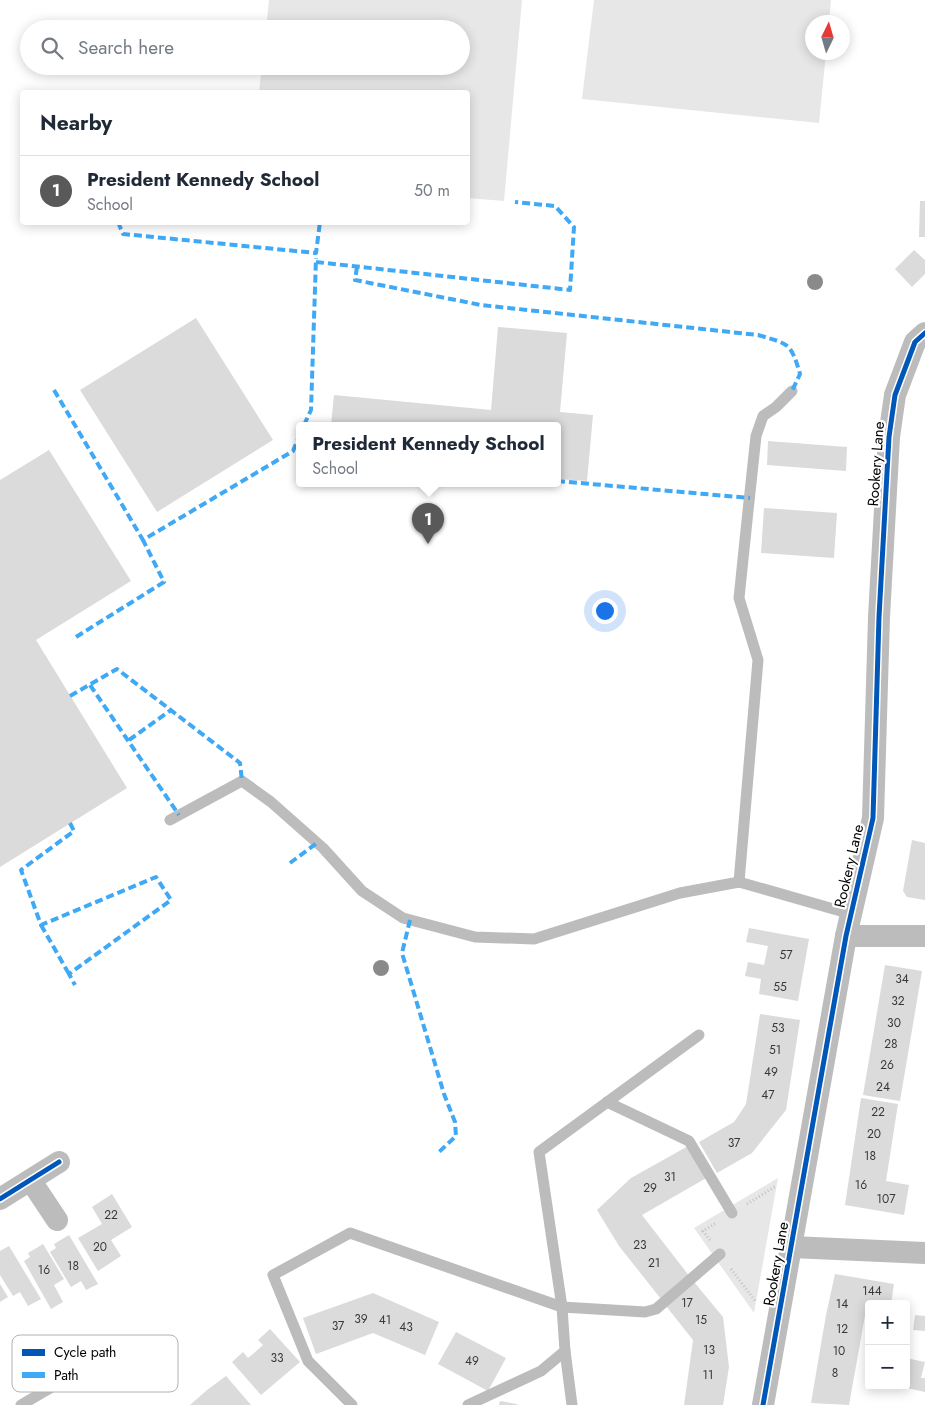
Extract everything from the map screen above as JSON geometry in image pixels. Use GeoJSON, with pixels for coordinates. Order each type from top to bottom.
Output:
{"type":"FeatureCollection","features":[{"type":"Feature","properties":{"kind":"street","name":"Rookery Lane"},"geometry":{"type":"LineString","coordinates":[[763,1405],[846,936],[873,818],[879,617],[889,436],[895,395],[915,342],[925,333]]}},
{"type":"Feature","properties":{"kind":"street"},"geometry":{"type":"LineString","coordinates":[[846,936],[925,936]]}},
{"type":"Feature","properties":{"kind":"street"},"geometry":{"type":"LineString","coordinates":[[0,1199],[59,1162]]}},
{"type":"Feature","properties":{"kind":"street"},"geometry":{"type":"LineString","coordinates":[[31,1181],[57,1220]]}},
{"type":"Feature","properties":{"kind":"street"},"geometry":{"type":"LineString","coordinates":[[792,1247],[925,1253]]}},
{"type":"Feature","properties":{"kind":"lane"},"geometry":{"type":"LineString","coordinates":[[739,882],[758,668],[758,660],[739,598],[756,436],[763,416],[776,407],[792,391]]}},
{"type":"Feature","properties":{"kind":"lane"},"geometry":{"type":"LineString","coordinates":[[170,820],[242,781],[271,802],[323,848],[362,892],[403,918],[475,937],[534,939],[680,893],[739,882],[851,914]]}},
{"type":"Feature","properties":{"kind":"lane"},"geometry":{"type":"LineString","coordinates":[[572,1405],[562,1307],[539,1152],[699,1035]]}},
{"type":"Feature","properties":{"kind":"lane"},"geometry":{"type":"LineString","coordinates":[[608,1102],[689,1141],[732,1213]]}},
{"type":"Feature","properties":{"kind":"lane"},"geometry":{"type":"LineString","coordinates":[[352,1405],[308,1361],[273,1275],[350,1233],[562,1307],[645,1312],[656,1309],[720,1254]]}},
{"type":"Feature","properties":{"kind":"lane"},"geometry":{"type":"LineString","coordinates":[[468,1405],[541,1370],[565,1351]]}},
{"type":"Feature","properties":{"kind":"lane"},"geometry":{"type":"LineString","coordinates":[[21,1405],[43,1392]]}},
{"type":"Feature","properties":{"kind":"path"},"geometry":{"type":"LineString","coordinates":[[777,1331],[703,1231],[806,1168]]}},
{"type":"Feature","properties":{"kind":"shaded area"},"geometry":{"type":"Polygon","coordinates":[[[269,0],[522,0],[504,201],[470,198],[470,90],[259,90],[261,75],[470,75],[470,20],[267,20],[269,0]]]}},
{"type":"Feature","properties":{"kind":"shaded area"},"geometry":{"type":"Polygon","coordinates":[[[594,0],[831,0],[830,15],[805,15],[805,60],[825,60],[819,123],[582,99],[594,0]]]}},
{"type":"Feature","properties":{"kind":"shaded area"},"geometry":{"type":"Polygon","coordinates":[[[778,1178],[754,1313],[694,1228],[778,1178]]]}},
{"type":"Feature","properties":{"kind":"building"},"geometry":{"type":"Polygon","coordinates":[[[920,201],[925,201],[925,237],[919,237],[920,201]]]}},
{"type":"Feature","properties":{"kind":"building"},"geometry":{"type":"Polygon","coordinates":[[[914,250],[925,260],[925,274],[912,287],[895,269],[914,250]]]}},
{"type":"Feature","properties":{"kind":"building"},"geometry":{"type":"Polygon","coordinates":[[[196,318],[273,440],[157,512],[80,390],[196,318]]]}},
{"type":"Feature","properties":{"kind":"building"},"geometry":{"type":"Polygon","coordinates":[[[498,327],[567,333],[560,412],[593,415],[587,481],[561,479],[561,422],[331,422],[334,395],[491,410],[498,327]]]}},
{"type":"Feature","properties":{"kind":"building"},"geometry":{"type":"Polygon","coordinates":[[[768,441],[847,447],[846,471],[767,465],[768,441]]]}},
{"type":"Feature","properties":{"kind":"building"},"geometry":{"type":"Polygon","coordinates":[[[49,450],[131,581],[36,640],[127,788],[0,867],[0,480],[49,450]]]}},
{"type":"Feature","properties":{"kind":"building"},"geometry":{"type":"Polygon","coordinates":[[[764,508],[837,513],[834,558],[761,553],[764,508]]]}},
{"type":"Feature","properties":{"kind":"building"},"geometry":{"type":"Polygon","coordinates":[[[912,840],[925,843],[925,900],[907,897],[903,891],[912,840]]]}},
{"type":"Feature","properties":{"kind":"building"},"geometry":{"type":"Polygon","coordinates":[[[749,928],[809,939],[798,1001],[759,994],[761,979],[745,976],[748,962],[764,965],[768,946],[746,942],[749,928]]]}},
{"type":"Feature","properties":{"kind":"building"},"geometry":{"type":"Polygon","coordinates":[[[885,965],[922,971],[900,1101],[863,1095],[885,965]]]}},
{"type":"Feature","properties":{"kind":"building"},"geometry":{"type":"Polygon","coordinates":[[[760,1014],[800,1020],[786,1110],[752,1153],[717,1173],[699,1142],[734,1122],[746,1104],[760,1014]]]}},
{"type":"Feature","properties":{"kind":"building"},"geometry":{"type":"Polygon","coordinates":[[[861,1098],[898,1104],[886,1181],[909,1185],[904,1215],[845,1205],[861,1098]]]}},
{"type":"Feature","properties":{"kind":"building"},"geometry":{"type":"Polygon","coordinates":[[[690,1145],[708,1177],[642,1215],[690,1277],[661,1299],[619,1246],[597,1210],[631,1178],[690,1145]]]}},
{"type":"Feature","properties":{"kind":"building"},"geometry":{"type":"Polygon","coordinates":[[[112,1194],[132,1227],[111,1240],[121,1256],[98,1271],[78,1238],[102,1224],[92,1207],[112,1194]]]}},
{"type":"Feature","properties":{"kind":"building"},"geometry":{"type":"Polygon","coordinates":[[[69,1235],[98,1284],[86,1290],[81,1281],[71,1287],[50,1252],[56,1248],[54,1244],[69,1235]]]}},
{"type":"Feature","properties":{"kind":"building"},"geometry":{"type":"Polygon","coordinates":[[[43,1244],[64,1279],[54,1285],[63,1302],[51,1309],[24,1261],[30,1257],[28,1253],[43,1244]]]}},
{"type":"Feature","properties":{"kind":"building"},"geometry":{"type":"Polygon","coordinates":[[[9,1246],[41,1299],[28,1306],[20,1292],[13,1296],[0,1275],[0,1251],[9,1246]]]}},
{"type":"Feature","properties":{"kind":"building"},"geometry":{"type":"Polygon","coordinates":[[[835,1274],[894,1284],[892,1300],[865,1300],[865,1316],[849,1405],[811,1403],[835,1274]]]}},
{"type":"Feature","properties":{"kind":"building"},"geometry":{"type":"Polygon","coordinates":[[[694,1282],[723,1317],[729,1367],[723,1405],[684,1405],[693,1340],[666,1306],[694,1282]]]}},
{"type":"Feature","properties":{"kind":"building"},"geometry":{"type":"Polygon","coordinates":[[[0,1284],[8,1297],[0,1302],[0,1284]]]}},
{"type":"Feature","properties":{"kind":"building"},"geometry":{"type":"Polygon","coordinates":[[[373,1293],[439,1322],[425,1355],[373,1333],[316,1354],[303,1318],[373,1293]]]}},
{"type":"Feature","properties":{"kind":"building"},"geometry":{"type":"Polygon","coordinates":[[[915,1315],[925,1316],[925,1331],[913,1330],[915,1315]]]}},
{"type":"Feature","properties":{"kind":"building"},"geometry":{"type":"Polygon","coordinates":[[[270,1329],[300,1362],[261,1395],[232,1362],[243,1352],[248,1358],[254,1353],[263,1345],[258,1340],[270,1329]]]}},
{"type":"Feature","properties":{"kind":"building"},"geometry":{"type":"Polygon","coordinates":[[[456,1332],[506,1358],[488,1391],[438,1364],[456,1332]]]}},
{"type":"Feature","properties":{"kind":"building"},"geometry":{"type":"Polygon","coordinates":[[[910,1359],[925,1362],[921,1378],[925,1378],[925,1392],[910,1389],[910,1359]]]}},
{"type":"Feature","properties":{"kind":"building"},"geometry":{"type":"Polygon","coordinates":[[[226,1376],[251,1405],[190,1405],[207,1390],[226,1376]]]}},
{"type":"Feature","properties":{"kind":"building"},"geometry":{"type":"Polygon","coordinates":[[[500,1401],[517,1404],[517,1405],[499,1405],[500,1401]]]}},
{"type":"Feature","properties":{"kind":"marked path"},"geometry":{"type":"LineString","coordinates":[[316,262],[570,290],[574,227],[555,206],[515,202]]}},
{"type":"Feature","properties":{"kind":"marked path"},"geometry":{"type":"LineString","coordinates":[[119,225],[123,234],[316,253],[320,225]]}},
{"type":"Feature","properties":{"kind":"marked path"},"geometry":{"type":"LineString","coordinates":[[305,422],[311,410],[316,258]]}},
{"type":"Feature","properties":{"kind":"marked path"},"geometry":{"type":"LineString","coordinates":[[357,267],[355,280],[481,305],[758,335],[776,340],[791,350],[800,374],[792,391]]}},
{"type":"Feature","properties":{"kind":"marked path"},"geometry":{"type":"LineString","coordinates":[[54,390],[143,540],[293,451],[296,444]]}},
{"type":"Feature","properties":{"kind":"marked path"},"geometry":{"type":"LineString","coordinates":[[561,481],[750,498]]}},
{"type":"Feature","properties":{"kind":"marked path"},"geometry":{"type":"LineString","coordinates":[[76,637],[164,582],[143,540]]}},
{"type":"Feature","properties":{"kind":"marked path"},"geometry":{"type":"LineString","coordinates":[[70,696],[117,669],[240,763],[242,781]]}},
{"type":"Feature","properties":{"kind":"marked path"},"geometry":{"type":"LineString","coordinates":[[90,685],[179,815]]}},
{"type":"Feature","properties":{"kind":"marked path"},"geometry":{"type":"LineString","coordinates":[[129,740],[171,710]]}},
{"type":"Feature","properties":{"kind":"marked path"},"geometry":{"type":"LineString","coordinates":[[70,823],[74,831],[21,870],[41,925],[156,877],[171,900],[69,974],[75,985]]}},
{"type":"Feature","properties":{"kind":"marked path"},"geometry":{"type":"LineString","coordinates":[[290,863],[317,843]]}},
{"type":"Feature","properties":{"kind":"marked path"},"geometry":{"type":"LineString","coordinates":[[410,920],[402,953],[444,1094],[455,1122],[456,1136],[439,1152]]}},
{"type":"Feature","properties":{"kind":"marked path"},"geometry":{"type":"LineString","coordinates":[[41,925],[69,974]]}},
{"type":"Feature","properties":{"kind":"cycle path"},"geometry":{"type":"LineString","coordinates":[[763,1405],[846,936],[873,818],[879,617],[889,437],[895,395],[915,342],[925,333]]}},
{"type":"Feature","properties":{"kind":"cycle path"},"geometry":{"type":"LineString","coordinates":[[0,1199],[59,1162]]}},
{"type":"Feature","properties":{"kind":"place","name":"President Kennedy School"},"geometry":{"type":"Point","coordinates":[428,544]}}]}
